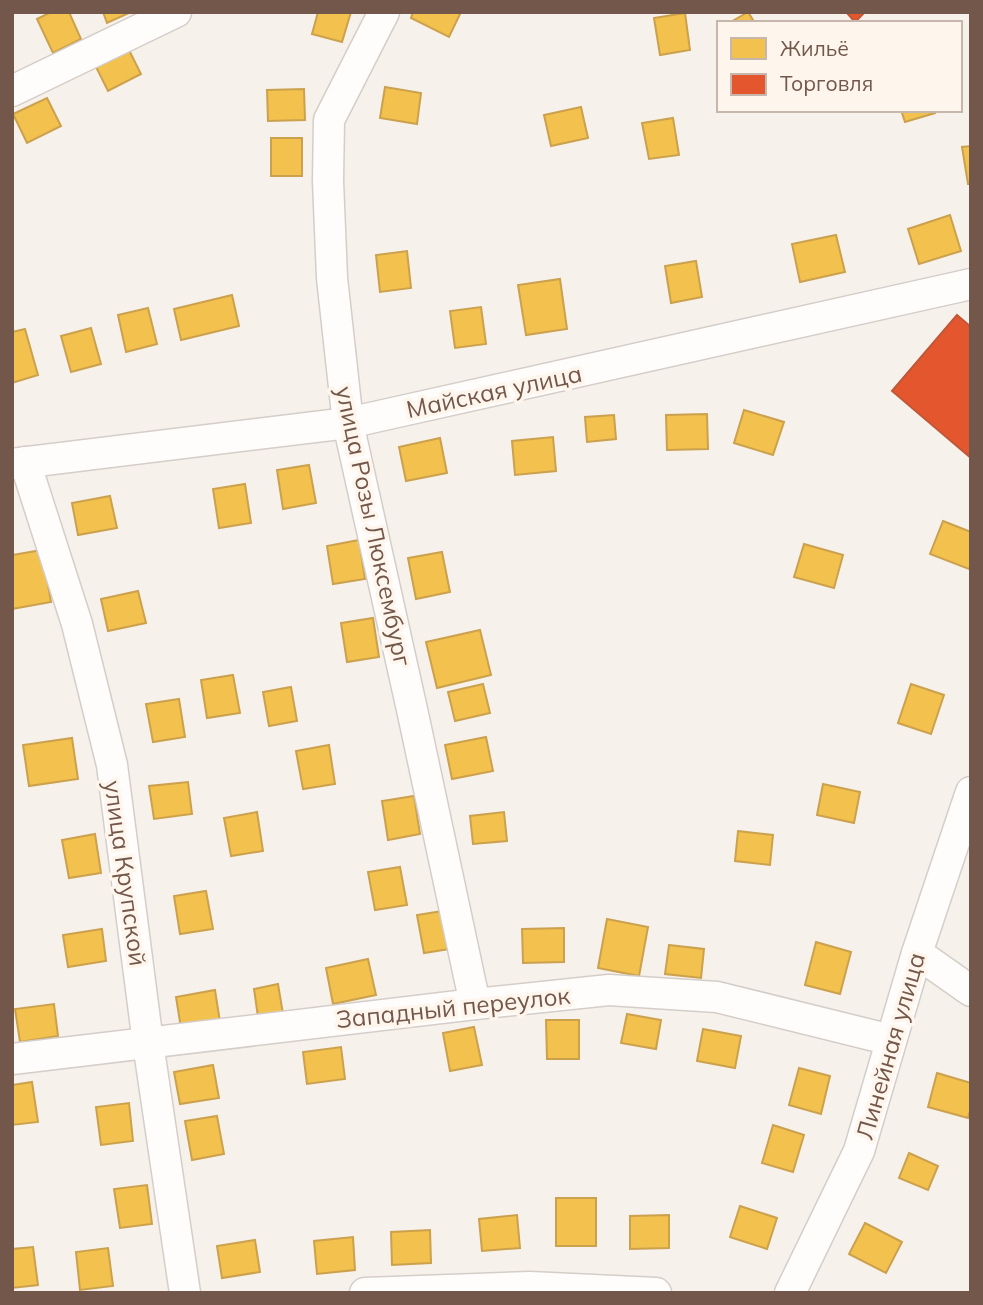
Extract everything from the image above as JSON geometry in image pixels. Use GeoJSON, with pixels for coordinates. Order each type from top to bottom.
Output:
{"type":"FeatureCollection","features":[{"type":"Feature","properties":{"kind":"street"},"geometry":{"type":"LineString","coordinates":[[12,91],[176,12]]}},
{"type":"Feature","properties":{"kind":"street","name":"улица Розы Люксембург"},"geometry":{"type":"LineString","coordinates":[[384,12],[329,120],[328,181],[332,278],[348,423],[474,1004]]}},
{"type":"Feature","properties":{"kind":"street","name":"Майская улица"},"geometry":{"type":"LineString","coordinates":[[19,463],[348,423],[971,284]]}},
{"type":"Feature","properties":{"kind":"street","name":"улица Крупской"},"geometry":{"type":"LineString","coordinates":[[19,463],[77,624],[112,765],[148,1043],[185,1293]]}},
{"type":"Feature","properties":{"kind":"street","name":"Линейная улица"},"geometry":{"type":"LineString","coordinates":[[790,1293],[859,1151],[917,953],[971,792]]}},
{"type":"Feature","properties":{"kind":"street"},"geometry":{"type":"LineString","coordinates":[[917,953],[971,991]]}},
{"type":"Feature","properties":{"kind":"street","name":"Западный переулок"},"geometry":{"type":"LineString","coordinates":[[12,1059],[608,990],[717,997],[891,1040]]}},
{"type":"Feature","properties":{"kind":"street"},"geometry":{"type":"LineString","coordinates":[[365,1293],[530,1287],[656,1293]]}},
{"type":"Feature","properties":{"kind":"building: Жильё"},"geometry":{"type":"Polygon","coordinates":[[[51,12],[69,12],[81,39],[53,53],[37,19],[51,12]]]}},
{"type":"Feature","properties":{"kind":"building: Жильё"},"geometry":{"type":"Polygon","coordinates":[[[103,12],[131,12],[107,23],[103,12]]]}},
{"type":"Feature","properties":{"kind":"building: Жильё"},"geometry":{"type":"Polygon","coordinates":[[[318,12],[351,12],[342,42],[312,34],[318,12]]]}},
{"type":"Feature","properties":{"kind":"building: Жильё"},"geometry":{"type":"Polygon","coordinates":[[[413,12],[461,12],[449,37],[411,18],[413,12]]]}},
{"type":"Feature","properties":{"kind":"building: Жильё"},"geometry":{"type":"Polygon","coordinates":[[[748,12],[754,21],[732,21],[748,12]]]}},
{"type":"Feature","properties":{"kind":"building: Жильё"},"geometry":{"type":"Polygon","coordinates":[[[685,13],[690,50],[660,55],[654,18],[685,13]]]}},
{"type":"Feature","properties":{"kind":"building: Жильё"},"geometry":{"type":"Polygon","coordinates":[[[127,46],[141,74],[108,91],[94,63],[127,46]]]}},
{"type":"Feature","properties":{"kind":"building: Жильё"},"geometry":{"type":"Polygon","coordinates":[[[385,87],[421,93],[417,124],[380,118],[385,87]]]}},
{"type":"Feature","properties":{"kind":"building: Жильё"},"geometry":{"type":"Polygon","coordinates":[[[304,89],[305,120],[268,121],[267,90],[304,89]]]}},
{"type":"Feature","properties":{"kind":"building: Жильё"},"geometry":{"type":"Polygon","coordinates":[[[47,98],[61,126],[27,143],[13,114],[47,98]]]}},
{"type":"Feature","properties":{"kind":"building: Жильё"},"geometry":{"type":"Polygon","coordinates":[[[581,107],[588,138],[551,146],[544,115],[581,107]]]}},
{"type":"Feature","properties":{"kind":"building: Жильё"},"geometry":{"type":"Polygon","coordinates":[[[902,112],[935,113],[905,122],[902,112]]]}},
{"type":"Feature","properties":{"kind":"building: Жильё"},"geometry":{"type":"Polygon","coordinates":[[[673,118],[679,155],[649,159],[642,123],[673,118]]]}},
{"type":"Feature","properties":{"kind":"building: Жильё"},"geometry":{"type":"Polygon","coordinates":[[[271,138],[302,138],[302,176],[271,176],[271,138]]]}},
{"type":"Feature","properties":{"kind":"building: Жильё"},"geometry":{"type":"Polygon","coordinates":[[[971,146],[971,184],[968,184],[962,147],[971,146]]]}},
{"type":"Feature","properties":{"kind":"building: Жильё"},"geometry":{"type":"Polygon","coordinates":[[[950,215],[961,251],[919,264],[908,229],[950,215]]]}},
{"type":"Feature","properties":{"kind":"building: Жильё"},"geometry":{"type":"Polygon","coordinates":[[[836,235],[845,272],[800,282],[792,244],[836,235]]]}},
{"type":"Feature","properties":{"kind":"building: Жильё"},"geometry":{"type":"Polygon","coordinates":[[[407,251],[411,288],[380,292],[376,255],[407,251]]]}},
{"type":"Feature","properties":{"kind":"building: Жильё"},"geometry":{"type":"Polygon","coordinates":[[[696,261],[702,297],[671,303],[665,266],[696,261]]]}},
{"type":"Feature","properties":{"kind":"building: Жильё"},"geometry":{"type":"Polygon","coordinates":[[[560,279],[567,329],[526,335],[518,285],[560,279]]]}},
{"type":"Feature","properties":{"kind":"building: Жильё"},"geometry":{"type":"Polygon","coordinates":[[[232,295],[239,326],[181,340],[174,309],[232,295]]]}},
{"type":"Feature","properties":{"kind":"building: Жильё"},"geometry":{"type":"Polygon","coordinates":[[[481,307],[486,344],[455,348],[450,311],[481,307]]]}},
{"type":"Feature","properties":{"kind":"building: Жильё"},"geometry":{"type":"Polygon","coordinates":[[[148,308],[157,344],[126,352],[118,315],[148,308]]]}},
{"type":"Feature","properties":{"kind":"building: Жильё"},"geometry":{"type":"Polygon","coordinates":[[[91,328],[101,364],[71,372],[61,336],[91,328]]]}},
{"type":"Feature","properties":{"kind":"building: Жильё"},"geometry":{"type":"Polygon","coordinates":[[[25,329],[38,375],[12,383],[12,332],[25,329]]]}},
{"type":"Feature","properties":{"kind":"building: Жильё"},"geometry":{"type":"Polygon","coordinates":[[[744,410],[784,422],[773,455],[734,443],[744,410]]]}},
{"type":"Feature","properties":{"kind":"building: Жильё"},"geometry":{"type":"Polygon","coordinates":[[[707,414],[708,449],[667,450],[666,415],[707,414]]]}},
{"type":"Feature","properties":{"kind":"building: Жильё"},"geometry":{"type":"Polygon","coordinates":[[[614,415],[616,439],[587,442],[585,417],[614,415]]]}},
{"type":"Feature","properties":{"kind":"building: Жильё"},"geometry":{"type":"Polygon","coordinates":[[[553,437],[556,471],[515,475],[512,441],[553,437]]]}},
{"type":"Feature","properties":{"kind":"building: Жильё"},"geometry":{"type":"Polygon","coordinates":[[[440,438],[447,473],[406,481],[399,447],[440,438]]]}},
{"type":"Feature","properties":{"kind":"building: Жильё"},"geometry":{"type":"Polygon","coordinates":[[[309,465],[316,503],[283,509],[277,470],[309,465]]]}},
{"type":"Feature","properties":{"kind":"building: Жильё"},"geometry":{"type":"Polygon","coordinates":[[[245,484],[251,523],[219,528],[213,489],[245,484]]]}},
{"type":"Feature","properties":{"kind":"building: Жильё"},"geometry":{"type":"Polygon","coordinates":[[[110,496],[117,528],[78,535],[72,503],[110,496]]]}},
{"type":"Feature","properties":{"kind":"building: Жильё"},"geometry":{"type":"Polygon","coordinates":[[[943,521],[971,532],[969,569],[930,554],[943,521]]]}},
{"type":"Feature","properties":{"kind":"building: Жильё"},"geometry":{"type":"Polygon","coordinates":[[[359,540],[365,579],[333,584],[327,546],[359,540]]]}},
{"type":"Feature","properties":{"kind":"building: Жильё"},"geometry":{"type":"Polygon","coordinates":[[[804,544],[843,555],[834,588],[794,577],[804,544]]]}},
{"type":"Feature","properties":{"kind":"building: Жильё"},"geometry":{"type":"Polygon","coordinates":[[[42,550],[51,602],[12,609],[12,555],[42,550]]]}},
{"type":"Feature","properties":{"kind":"building: Жильё"},"geometry":{"type":"Polygon","coordinates":[[[442,552],[450,592],[416,599],[408,558],[442,552]]]}},
{"type":"Feature","properties":{"kind":"building: Жильё"},"geometry":{"type":"Polygon","coordinates":[[[138,591],[146,623],[108,631],[101,599],[138,591]]]}},
{"type":"Feature","properties":{"kind":"building: Жильё"},"geometry":{"type":"Polygon","coordinates":[[[373,618],[379,657],[347,662],[341,623],[373,618]]]}},
{"type":"Feature","properties":{"kind":"building: Жильё"},"geometry":{"type":"Polygon","coordinates":[[[480,630],[491,675],[437,688],[426,642],[480,630]]]}},
{"type":"Feature","properties":{"kind":"building: Жильё"},"geometry":{"type":"Polygon","coordinates":[[[233,675],[240,713],[207,718],[201,680],[233,675]]]}},
{"type":"Feature","properties":{"kind":"building: Жильё"},"geometry":{"type":"Polygon","coordinates":[[[483,684],[490,713],[455,721],[448,692],[483,684]]]}},
{"type":"Feature","properties":{"kind":"building: Жильё"},"geometry":{"type":"Polygon","coordinates":[[[911,684],[944,695],[931,734],[898,723],[911,684]]]}},
{"type":"Feature","properties":{"kind":"building: Жильё"},"geometry":{"type":"Polygon","coordinates":[[[291,687],[297,721],[269,726],[263,692],[291,687]]]}},
{"type":"Feature","properties":{"kind":"building: Жильё"},"geometry":{"type":"Polygon","coordinates":[[[179,699],[185,737],[153,742],[146,704],[179,699]]]}},
{"type":"Feature","properties":{"kind":"building: Жильё"},"geometry":{"type":"Polygon","coordinates":[[[486,737],[493,771],[452,779],[445,745],[486,737]]]}},
{"type":"Feature","properties":{"kind":"building: Жильё"},"geometry":{"type":"Polygon","coordinates":[[[72,738],[78,779],[29,786],[23,745],[72,738]]]}},
{"type":"Feature","properties":{"kind":"building: Жильё"},"geometry":{"type":"Polygon","coordinates":[[[329,745],[335,784],[303,789],[296,751],[329,745]]]}},
{"type":"Feature","properties":{"kind":"building: Жильё"},"geometry":{"type":"Polygon","coordinates":[[[188,782],[192,814],[154,819],[149,786],[188,782]]]}},
{"type":"Feature","properties":{"kind":"building: Жильё"},"geometry":{"type":"Polygon","coordinates":[[[823,784],[860,792],[854,823],[817,815],[823,784]]]}},
{"type":"Feature","properties":{"kind":"building: Жильё"},"geometry":{"type":"Polygon","coordinates":[[[414,796],[420,834],[388,840],[382,801],[414,796]]]}},
{"type":"Feature","properties":{"kind":"building: Жильё"},"geometry":{"type":"Polygon","coordinates":[[[257,812],[263,851],[231,856],[224,818],[257,812]]]}},
{"type":"Feature","properties":{"kind":"building: Жильё"},"geometry":{"type":"Polygon","coordinates":[[[504,812],[507,841],[473,844],[470,816],[504,812]]]}},
{"type":"Feature","properties":{"kind":"building: Жильё"},"geometry":{"type":"Polygon","coordinates":[[[738,831],[773,835],[770,865],[735,861],[738,831]]]}},
{"type":"Feature","properties":{"kind":"building: Жильё"},"geometry":{"type":"Polygon","coordinates":[[[95,834],[101,873],[69,878],[62,840],[95,834]]]}},
{"type":"Feature","properties":{"kind":"building: Жильё"},"geometry":{"type":"Polygon","coordinates":[[[400,867],[407,905],[375,910],[368,872],[400,867]]]}},
{"type":"Feature","properties":{"kind":"building: Жильё"},"geometry":{"type":"Polygon","coordinates":[[[206,891],[213,929],[180,934],[174,896],[206,891]]]}},
{"type":"Feature","properties":{"kind":"building: Жильё"},"geometry":{"type":"Polygon","coordinates":[[[449,910],[456,948],[424,953],[417,915],[449,910]]]}},
{"type":"Feature","properties":{"kind":"building: Жильё"},"geometry":{"type":"Polygon","coordinates":[[[607,919],[648,927],[639,976],[598,968],[607,919]]]}},
{"type":"Feature","properties":{"kind":"building: Жильё"},"geometry":{"type":"Polygon","coordinates":[[[564,928],[564,962],[523,963],[522,929],[564,928]]]}},
{"type":"Feature","properties":{"kind":"building: Жильё"},"geometry":{"type":"Polygon","coordinates":[[[102,929],[106,961],[68,967],[63,935],[102,929]]]}},
{"type":"Feature","properties":{"kind":"building: Жильё"},"geometry":{"type":"Polygon","coordinates":[[[816,942],[851,952],[840,994],[805,985],[816,942]]]}},
{"type":"Feature","properties":{"kind":"building: Жильё"},"geometry":{"type":"Polygon","coordinates":[[[669,945],[704,949],[701,978],[665,974],[669,945]]]}},
{"type":"Feature","properties":{"kind":"building: Жильё"},"geometry":{"type":"Polygon","coordinates":[[[368,959],[376,995],[333,1004],[326,968],[368,959]]]}},
{"type":"Feature","properties":{"kind":"building: Жильё"},"geometry":{"type":"Polygon","coordinates":[[[278,984],[283,1014],[258,1017],[254,989],[278,984]]]}},
{"type":"Feature","properties":{"kind":"building: Жильё"},"geometry":{"type":"Polygon","coordinates":[[[215,990],[220,1022],[181,1028],[176,997],[215,990]]]}},
{"type":"Feature","properties":{"kind":"building: Жильё"},"geometry":{"type":"Polygon","coordinates":[[[54,1004],[58,1036],[20,1042],[15,1009],[54,1004]]]}},
{"type":"Feature","properties":{"kind":"building: Жильё"},"geometry":{"type":"Polygon","coordinates":[[[627,1014],[661,1020],[656,1049],[621,1043],[627,1014]]]}},
{"type":"Feature","properties":{"kind":"building: Жильё"},"geometry":{"type":"Polygon","coordinates":[[[546,1020],[579,1020],[579,1059],[547,1059],[546,1020]]]}},
{"type":"Feature","properties":{"kind":"building: Жильё"},"geometry":{"type":"Polygon","coordinates":[[[474,1027],[482,1065],[450,1071],[443,1033],[474,1027]]]}},
{"type":"Feature","properties":{"kind":"building: Жильё"},"geometry":{"type":"Polygon","coordinates":[[[703,1029],[741,1036],[735,1068],[697,1061],[703,1029]]]}},
{"type":"Feature","properties":{"kind":"building: Жильё"},"geometry":{"type":"Polygon","coordinates":[[[341,1047],[345,1079],[307,1084],[303,1052],[341,1047]]]}},
{"type":"Feature","properties":{"kind":"building: Жильё"},"geometry":{"type":"Polygon","coordinates":[[[213,1065],[219,1098],[180,1104],[174,1072],[213,1065]]]}},
{"type":"Feature","properties":{"kind":"building: Жильё"},"geometry":{"type":"Polygon","coordinates":[[[799,1068],[830,1076],[821,1114],[789,1105],[799,1068]]]}},
{"type":"Feature","properties":{"kind":"building: Жильё"},"geometry":{"type":"Polygon","coordinates":[[[937,1073],[971,1083],[968,1118],[928,1107],[937,1073]]]}},
{"type":"Feature","properties":{"kind":"building: Жильё"},"geometry":{"type":"Polygon","coordinates":[[[32,1082],[38,1122],[12,1125],[12,1085],[32,1082]]]}},
{"type":"Feature","properties":{"kind":"building: Жильё"},"geometry":{"type":"Polygon","coordinates":[[[129,1103],[133,1141],[101,1145],[96,1107],[129,1103]]]}},
{"type":"Feature","properties":{"kind":"building: Жильё"},"geometry":{"type":"Polygon","coordinates":[[[217,1116],[224,1154],[192,1160],[185,1121],[217,1116]]]}},
{"type":"Feature","properties":{"kind":"building: Жильё"},"geometry":{"type":"Polygon","coordinates":[[[773,1125],[804,1135],[793,1172],[762,1163],[773,1125]]]}},
{"type":"Feature","properties":{"kind":"building: Жильё"},"geometry":{"type":"Polygon","coordinates":[[[909,1153],[938,1166],[928,1190],[899,1178],[909,1153]]]}},
{"type":"Feature","properties":{"kind":"building: Жильё"},"geometry":{"type":"Polygon","coordinates":[[[147,1185],[152,1224],[120,1228],[114,1189],[147,1185]]]}},
{"type":"Feature","properties":{"kind":"building: Жильё"},"geometry":{"type":"Polygon","coordinates":[[[556,1198],[596,1198],[596,1246],[556,1246],[556,1198]]]}},
{"type":"Feature","properties":{"kind":"building: Жильё"},"geometry":{"type":"Polygon","coordinates":[[[740,1206],[777,1218],[767,1249],[730,1237],[740,1206]]]}},
{"type":"Feature","properties":{"kind":"building: Жильё"},"geometry":{"type":"Polygon","coordinates":[[[517,1215],[520,1248],[482,1251],[479,1219],[517,1215]]]}},
{"type":"Feature","properties":{"kind":"building: Жильё"},"geometry":{"type":"Polygon","coordinates":[[[669,1215],[669,1248],[630,1249],[630,1216],[669,1215]]]}},
{"type":"Feature","properties":{"kind":"building: Жильё"},"geometry":{"type":"Polygon","coordinates":[[[865,1223],[902,1242],[886,1273],[849,1254],[865,1223]]]}},
{"type":"Feature","properties":{"kind":"building: Жильё"},"geometry":{"type":"Polygon","coordinates":[[[430,1230],[431,1263],[392,1265],[391,1232],[430,1230]]]}},
{"type":"Feature","properties":{"kind":"building: Жильё"},"geometry":{"type":"Polygon","coordinates":[[[353,1237],[355,1270],[317,1274],[314,1241],[353,1237]]]}},
{"type":"Feature","properties":{"kind":"building: Жильё"},"geometry":{"type":"Polygon","coordinates":[[[255,1240],[260,1272],[222,1278],[217,1246],[255,1240]]]}},
{"type":"Feature","properties":{"kind":"building: Жильё"},"geometry":{"type":"Polygon","coordinates":[[[33,1247],[38,1285],[12,1288],[12,1249],[33,1247]]]}},
{"type":"Feature","properties":{"kind":"building: Жильё"},"geometry":{"type":"Polygon","coordinates":[[[108,1248],[113,1286],[80,1290],[76,1252],[108,1248]]]}},
{"type":"Feature","properties":{"kind":"building: Торговля"},"geometry":{"type":"Polygon","coordinates":[[[846,12],[865,12],[856,21],[846,12]]]}},
{"type":"Feature","properties":{"kind":"building: Торговля"},"geometry":{"type":"Polygon","coordinates":[[[957,315],[971,327],[971,458],[892,391],[957,315]]]}}]}
